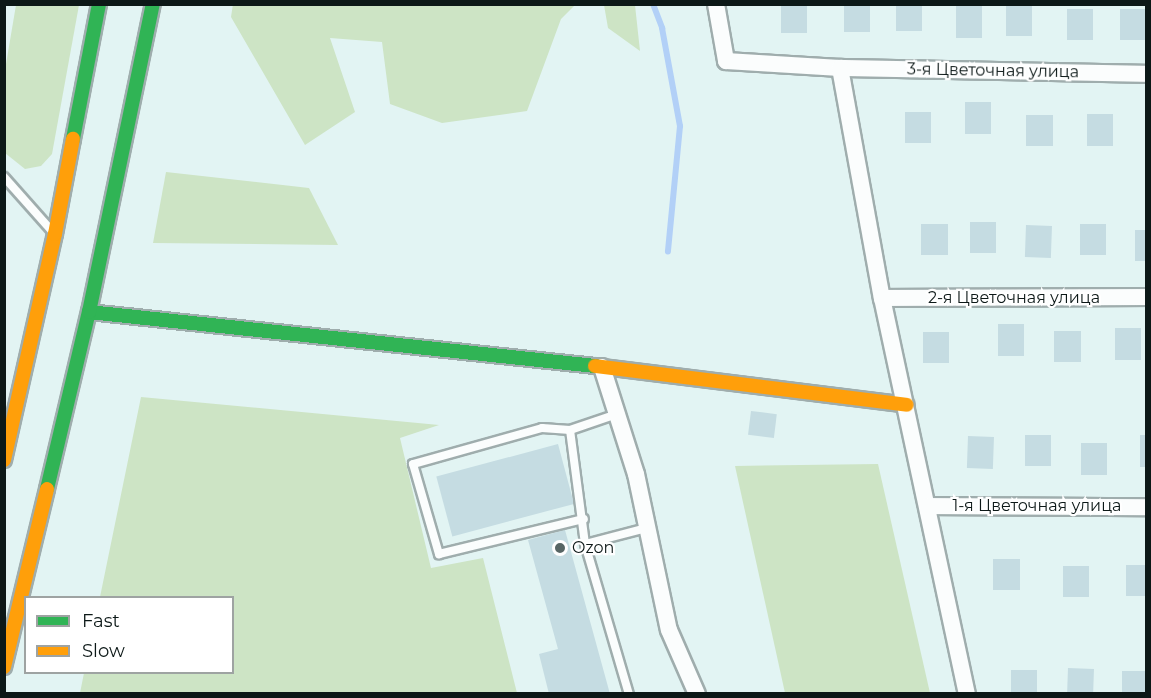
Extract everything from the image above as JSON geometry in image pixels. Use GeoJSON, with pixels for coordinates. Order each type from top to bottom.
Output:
{"type":"FeatureCollection","features":[{"type":"Feature","properties":{"kind":"main road"},"geometry":{"type":"LineString","coordinates":[[4,460],[54,234],[99,4]]}},
{"type":"Feature","properties":{"kind":"main road"},"geometry":{"type":"LineString","coordinates":[[4,667],[89,312],[153,4]]}},
{"type":"Feature","properties":{"kind":"main road"},"geometry":{"type":"LineString","coordinates":[[89,312],[602,367],[907,405]]}},
{"type":"Feature","properties":{"kind":"street","name":"3-я Цветочная улица"},"geometry":{"type":"LineString","coordinates":[[716,4],[726,61],[840,68],[1146,74]]}},
{"type":"Feature","properties":{"kind":"street"},"geometry":{"type":"LineString","coordinates":[[840,68],[882,298],[907,405],[967,693]]}},
{"type":"Feature","properties":{"kind":"street","name":"2-я Цветочная улица"},"geometry":{"type":"LineString","coordinates":[[882,298],[1146,297]]}},
{"type":"Feature","properties":{"kind":"street"},"geometry":{"type":"LineString","coordinates":[[602,367],[636,474],[669,630],[697,693]]}},
{"type":"Feature","properties":{"kind":"street","name":"1-я Цветочная улица"},"geometry":{"type":"LineString","coordinates":[[928,506],[1146,507]]}},
{"type":"Feature","properties":{"kind":"lane"},"geometry":{"type":"LineString","coordinates":[[4,177],[54,234]]}},
{"type":"Feature","properties":{"kind":"lane"},"geometry":{"type":"LineString","coordinates":[[584,519],[439,554],[413,464],[542,428],[570,430],[617,414]]}},
{"type":"Feature","properties":{"kind":"lane"},"geometry":{"type":"LineString","coordinates":[[570,430],[584,519],[585,544],[629,693]]}},
{"type":"Feature","properties":{"kind":"lane"},"geometry":{"type":"LineString","coordinates":[[585,544],[647,528]]}},
{"type":"Feature","properties":{"kind":"green space"},"geometry":{"type":"Polygon","coordinates":[[[233,4],[575,5],[561,19],[527,111],[442,123],[390,104],[382,42],[330,38],[355,112],[305,145],[231,17],[233,4]]]}},
{"type":"Feature","properties":{"kind":"green space"},"geometry":{"type":"Polygon","coordinates":[[[16,5],[79,5],[52,154],[41,166],[25,169],[5,153],[5,70],[16,5]]]}},
{"type":"Feature","properties":{"kind":"green space"},"geometry":{"type":"Polygon","coordinates":[[[604,5],[635,5],[640,51],[608,28],[604,5]]]}},
{"type":"Feature","properties":{"kind":"green space"},"geometry":{"type":"Polygon","coordinates":[[[166,172],[309,188],[338,245],[153,243],[166,172]]]}},
{"type":"Feature","properties":{"kind":"green space"},"geometry":{"type":"Polygon","coordinates":[[[141,397],[439,425],[400,438],[431,568],[483,558],[517,693],[80,693],[84,674],[234,674],[234,596],[100,596],[141,397]]]}},
{"type":"Feature","properties":{"kind":"green space"},"geometry":{"type":"Polygon","coordinates":[[[878,464],[930,693],[785,693],[735,466],[878,464]]]}},
{"type":"Feature","properties":{"kind":"building"},"geometry":{"type":"Polygon","coordinates":[[[781,4],[807,4],[807,33],[781,33],[781,4]]]}},
{"type":"Feature","properties":{"kind":"building"},"geometry":{"type":"Polygon","coordinates":[[[844,4],[870,4],[870,32],[844,32],[844,4]]]}},
{"type":"Feature","properties":{"kind":"building"},"geometry":{"type":"Polygon","coordinates":[[[896,4],[922,4],[922,31],[896,31],[896,4]]]}},
{"type":"Feature","properties":{"kind":"building"},"geometry":{"type":"Polygon","coordinates":[[[1006,5],[1032,5],[1032,36],[1006,36],[1006,5]]]}},
{"type":"Feature","properties":{"kind":"building"},"geometry":{"type":"Polygon","coordinates":[[[956,6],[982,6],[982,38],[956,38],[956,6]]]}},
{"type":"Feature","properties":{"kind":"building"},"geometry":{"type":"Polygon","coordinates":[[[1067,9],[1093,9],[1093,40],[1067,40],[1067,9]]]}},
{"type":"Feature","properties":{"kind":"building"},"geometry":{"type":"Polygon","coordinates":[[[1120,9],[1146,9],[1146,40],[1120,40],[1120,9]]]}},
{"type":"Feature","properties":{"kind":"building"},"geometry":{"type":"Polygon","coordinates":[[[965,102],[991,102],[991,134],[965,134],[965,102]]]}},
{"type":"Feature","properties":{"kind":"building"},"geometry":{"type":"Polygon","coordinates":[[[905,112],[931,112],[931,143],[905,143],[905,112]]]}},
{"type":"Feature","properties":{"kind":"building"},"geometry":{"type":"Polygon","coordinates":[[[1087,114],[1113,114],[1113,146],[1087,146],[1087,114]]]}},
{"type":"Feature","properties":{"kind":"building"},"geometry":{"type":"Polygon","coordinates":[[[1026,115],[1053,115],[1053,146],[1026,146],[1026,115]]]}},
{"type":"Feature","properties":{"kind":"building"},"geometry":{"type":"Polygon","coordinates":[[[970,222],[996,222],[996,253],[970,253],[970,222]]]}},
{"type":"Feature","properties":{"kind":"building"},"geometry":{"type":"Polygon","coordinates":[[[921,224],[948,224],[948,255],[921,255],[921,224]]]}},
{"type":"Feature","properties":{"kind":"building"},"geometry":{"type":"Polygon","coordinates":[[[1080,224],[1106,224],[1106,255],[1080,255],[1080,224]]]}},
{"type":"Feature","properties":{"kind":"building"},"geometry":{"type":"Polygon","coordinates":[[[1026,225],[1052,226],[1051,258],[1025,257],[1026,225]]]}},
{"type":"Feature","properties":{"kind":"building"},"geometry":{"type":"Polygon","coordinates":[[[1135,230],[1146,230],[1146,261],[1135,261],[1135,230]]]}},
{"type":"Feature","properties":{"kind":"building"},"geometry":{"type":"Polygon","coordinates":[[[998,324],[1024,324],[1024,356],[998,356],[998,324]]]}},
{"type":"Feature","properties":{"kind":"building"},"geometry":{"type":"Polygon","coordinates":[[[1115,328],[1141,328],[1141,360],[1115,360],[1115,328]]]}},
{"type":"Feature","properties":{"kind":"building"},"geometry":{"type":"Polygon","coordinates":[[[1054,331],[1081,331],[1081,362],[1054,362],[1054,331]]]}},
{"type":"Feature","properties":{"kind":"building"},"geometry":{"type":"Polygon","coordinates":[[[923,332],[949,332],[949,363],[923,363],[923,332]]]}},
{"type":"Feature","properties":{"kind":"building"},"geometry":{"type":"Polygon","coordinates":[[[751,411],[777,414],[774,438],[748,435],[751,411]]]}},
{"type":"Feature","properties":{"kind":"building"},"geometry":{"type":"Polygon","coordinates":[[[1025,435],[1051,435],[1051,466],[1025,466],[1025,435]]]}},
{"type":"Feature","properties":{"kind":"building"},"geometry":{"type":"Polygon","coordinates":[[[1140,435],[1146,435],[1146,467],[1140,467],[1140,435]]]}},
{"type":"Feature","properties":{"kind":"building"},"geometry":{"type":"Polygon","coordinates":[[[968,436],[994,437],[993,469],[967,468],[968,436]]]}},
{"type":"Feature","properties":{"kind":"building"},"geometry":{"type":"Polygon","coordinates":[[[1081,443],[1107,443],[1107,475],[1081,475],[1081,443]]]}},
{"type":"Feature","properties":{"kind":"building"},"geometry":{"type":"Polygon","coordinates":[[[558,444],[574,504],[452,536],[436,477],[558,444]]]}},
{"type":"Feature","properties":{"kind":"building"},"geometry":{"type":"Polygon","coordinates":[[[565,530],[610,694],[549,694],[539,654],[558,649],[528,540],[565,530]]]}},
{"type":"Feature","properties":{"kind":"building"},"geometry":{"type":"Polygon","coordinates":[[[993,559],[1020,559],[1020,590],[993,590],[993,559]]]}},
{"type":"Feature","properties":{"kind":"building"},"geometry":{"type":"Polygon","coordinates":[[[1126,565],[1146,565],[1146,596],[1126,596],[1126,565]]]}},
{"type":"Feature","properties":{"kind":"building"},"geometry":{"type":"Polygon","coordinates":[[[1063,566],[1089,566],[1089,597],[1063,597],[1063,566]]]}},
{"type":"Feature","properties":{"kind":"building"},"geometry":{"type":"Polygon","coordinates":[[[1068,668],[1094,669],[1093,694],[1067,694],[1068,668]]]}},
{"type":"Feature","properties":{"kind":"building"},"geometry":{"type":"Polygon","coordinates":[[[1011,670],[1037,670],[1037,694],[1011,694],[1011,670]]]}},
{"type":"Feature","properties":{"kind":"building"},"geometry":{"type":"Polygon","coordinates":[[[1122,671],[1146,671],[1146,694],[1122,694],[1122,671]]]}},
{"type":"Feature","properties":{"kind":"waterway"},"geometry":{"type":"LineString","coordinates":[[653,4],[662,28],[680,126],[668,251]]}},
{"type":"Feature","properties":{"kind":"traffic: fast"},"geometry":{"type":"LineString","coordinates":[[73,139],[99,4]]}},
{"type":"Feature","properties":{"kind":"traffic: fast"},"geometry":{"type":"LineString","coordinates":[[47,489],[89,312],[153,4]]}},
{"type":"Feature","properties":{"kind":"traffic: fast"},"geometry":{"type":"LineString","coordinates":[[89,312],[595,366]]}},
{"type":"Feature","properties":{"kind":"traffic: slow"},"geometry":{"type":"LineString","coordinates":[[4,460],[55,234],[73,139]]}},
{"type":"Feature","properties":{"kind":"traffic: slow"},"geometry":{"type":"LineString","coordinates":[[595,366],[907,405]]}},
{"type":"Feature","properties":{"kind":"traffic: slow"},"geometry":{"type":"LineString","coordinates":[[4,667],[47,489]]}},
{"type":"Feature","properties":{"kind":"place","name":"Ozon"},"geometry":{"type":"Point","coordinates":[560,548]}}]}
